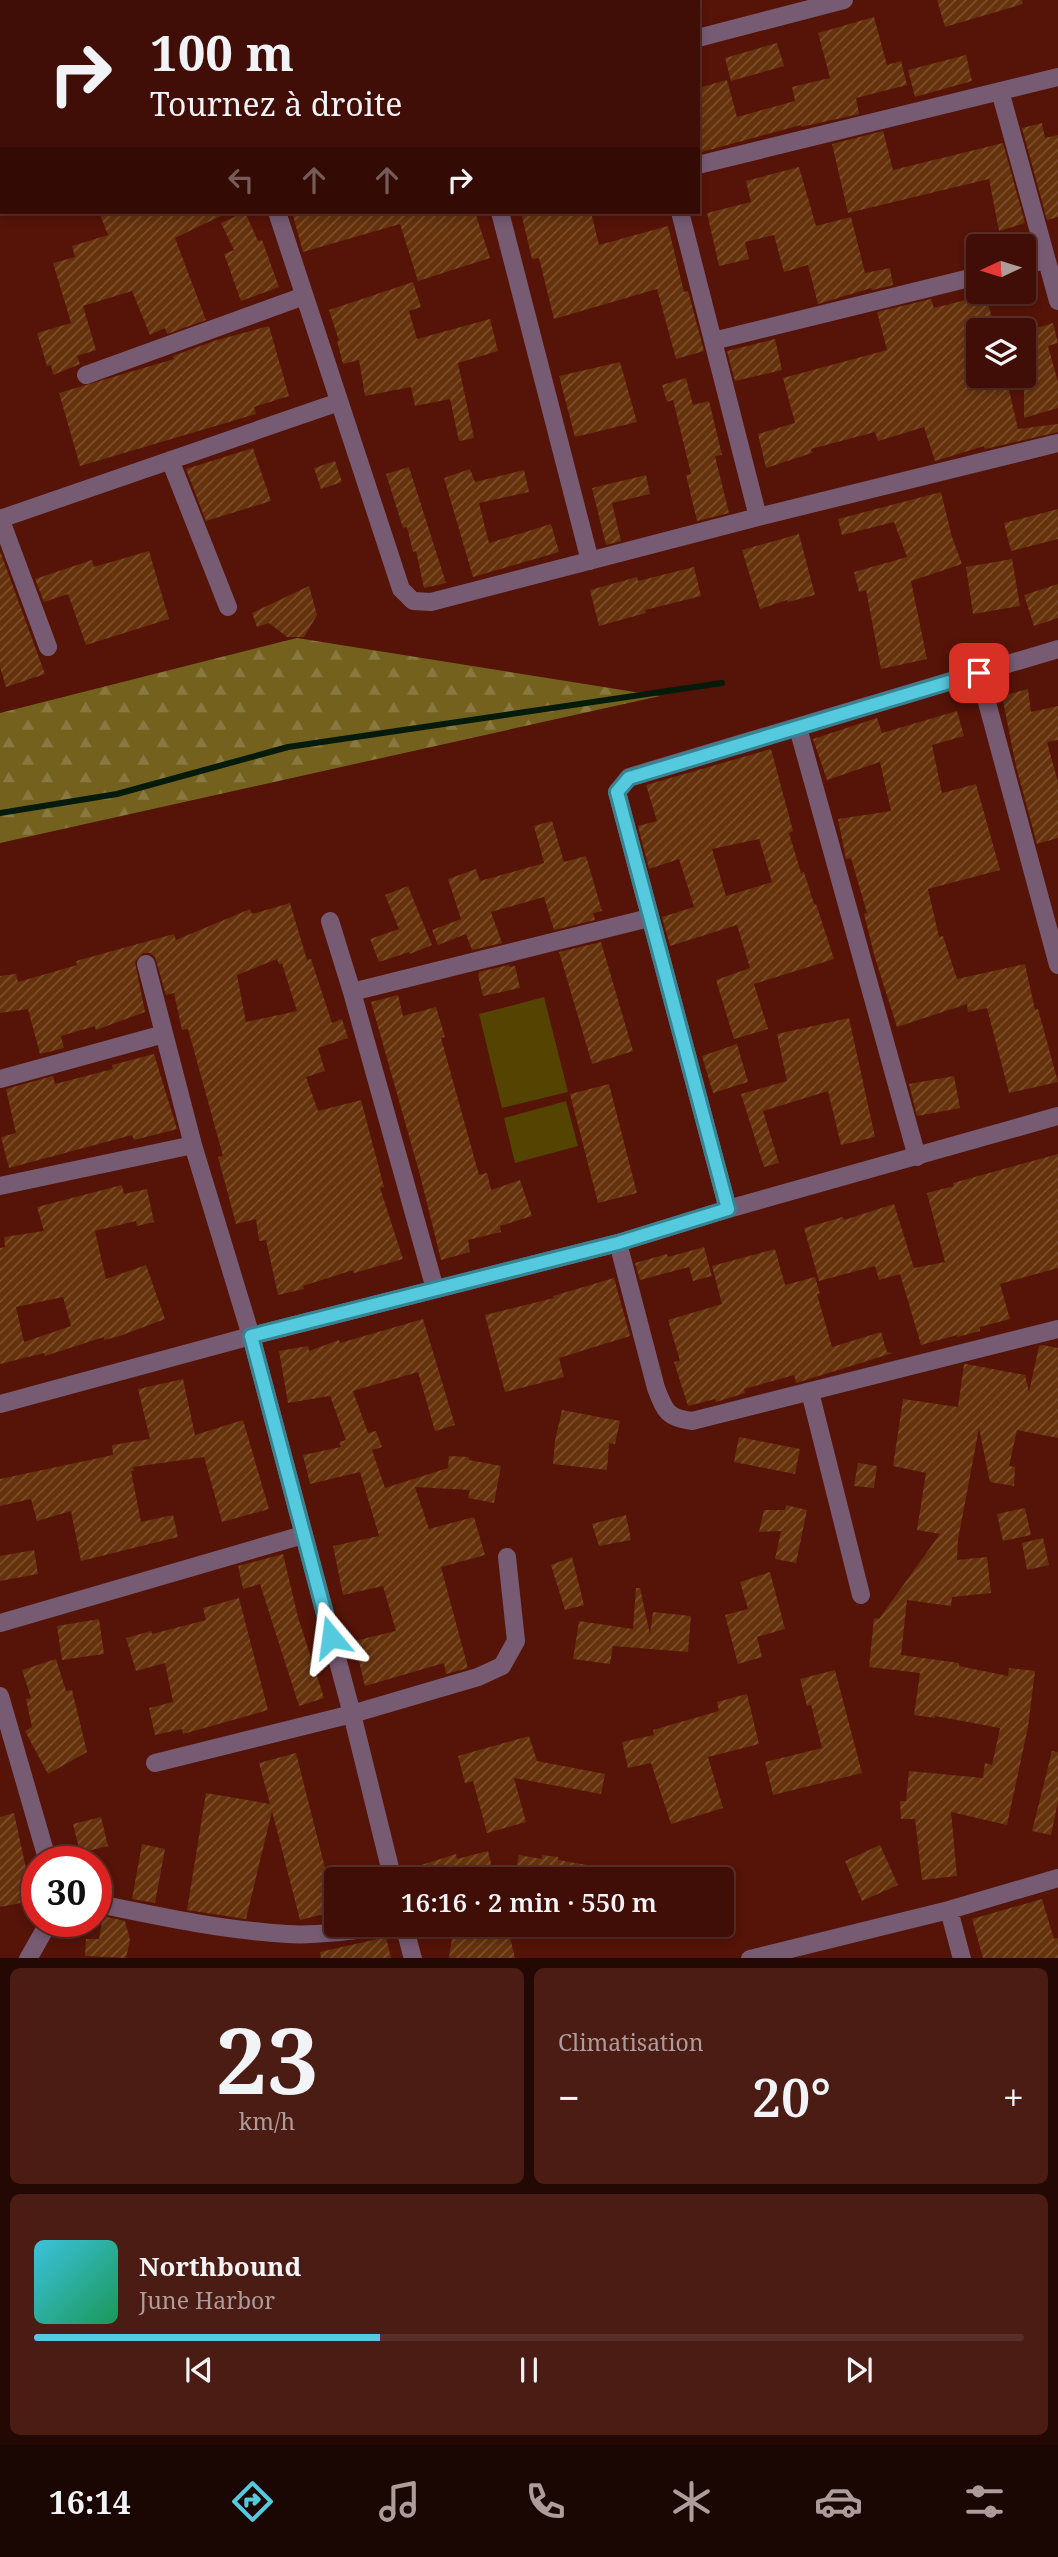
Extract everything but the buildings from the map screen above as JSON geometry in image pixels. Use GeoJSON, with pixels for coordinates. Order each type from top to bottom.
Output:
{"type":"FeatureCollection","features":[{"type":"Feature","properties":{"kind":"street"},"geometry":{"type":"LineString","coordinates":[[700,37],[844,0]]}},
{"type":"Feature","properties":{"kind":"street"},"geometry":{"type":"LineString","coordinates":[[700,165],[1058,77]]}},
{"type":"Feature","properties":{"kind":"street"},"geometry":{"type":"LineString","coordinates":[[1000,91],[1058,301]]}},
{"type":"Feature","properties":{"kind":"street"},"geometry":{"type":"LineString","coordinates":[[278,214],[401,589],[413,601],[431,602],[1058,443]]}},
{"type":"Feature","properties":{"kind":"street"},"geometry":{"type":"LineString","coordinates":[[501,214],[590,561]]}},
{"type":"Feature","properties":{"kind":"street"},"geometry":{"type":"LineString","coordinates":[[681,214],[758,517]]}},
{"type":"Feature","properties":{"kind":"street"},"geometry":{"type":"LineString","coordinates":[[1036,262],[1046,260]]}},
{"type":"Feature","properties":{"kind":"street"},"geometry":{"type":"LineString","coordinates":[[713,341],[966,279]]}},
{"type":"Feature","properties":{"kind":"street"},"geometry":{"type":"LineString","coordinates":[[86,375],[304,296]]}},
{"type":"Feature","properties":{"kind":"street"},"geometry":{"type":"LineString","coordinates":[[48,647],[0,519],[340,402]]}},
{"type":"Feature","properties":{"kind":"street"},"geometry":{"type":"LineString","coordinates":[[170,460],[228,607]]}},
{"type":"Feature","properties":{"kind":"street"},"geometry":{"type":"LineString","coordinates":[[728,1209],[617,792],[629,778],[1058,649]]}},
{"type":"Feature","properties":{"kind":"street"},"geometry":{"type":"LineString","coordinates":[[979,673],[1058,965]]}},
{"type":"Feature","properties":{"kind":"street"},"geometry":{"type":"LineString","coordinates":[[798,728],[917,1157]]}},
{"type":"Feature","properties":{"kind":"street"},"geometry":{"type":"LineString","coordinates":[[352,992],[649,918]]}},
{"type":"Feature","properties":{"kind":"street"},"geometry":{"type":"LineString","coordinates":[[330,921],[435,1289]]}},
{"type":"Feature","properties":{"kind":"street"},"geometry":{"type":"LineString","coordinates":[[146,964],[193,1145],[251,1336],[352,1714],[390,1867]]}},
{"type":"Feature","properties":{"kind":"street"},"geometry":{"type":"LineString","coordinates":[[0,1079],[164,1034]]}},
{"type":"Feature","properties":{"kind":"street"},"geometry":{"type":"LineString","coordinates":[[0,1404],[251,1336],[618,1243],[728,1209],[1058,1116]]}},
{"type":"Feature","properties":{"kind":"street"},"geometry":{"type":"LineString","coordinates":[[0,1186],[193,1145]]}},
{"type":"Feature","properties":{"kind":"street"},"geometry":{"type":"LineString","coordinates":[[618,1243],[656,1388],[664,1408],[675,1419],[692,1421],[1058,1329]]}},
{"type":"Feature","properties":{"kind":"street"},"geometry":{"type":"LineString","coordinates":[[810,1392],[861,1595]]}},
{"type":"Feature","properties":{"kind":"street"},"geometry":{"type":"LineString","coordinates":[[0,1623],[303,1535]]}},
{"type":"Feature","properties":{"kind":"street"},"geometry":{"type":"LineString","coordinates":[[155,1763],[352,1714],[478,1677],[502,1666],[516,1641],[507,1557]]}},
{"type":"Feature","properties":{"kind":"street"},"geometry":{"type":"LineString","coordinates":[[0,1696],[43,1846]]}},
{"type":"Feature","properties":{"kind":"street"},"geometry":{"type":"LineString","coordinates":[[750,1958],[788,1954],[1058,1878]]}},
{"type":"Feature","properties":{"kind":"street"},"geometry":{"type":"LineString","coordinates":[[112,1907],[199,1926],[287,1934],[324,1932]]}},
{"type":"Feature","properties":{"kind":"street"},"geometry":{"type":"LineString","coordinates":[[949,1910],[962,1958]]}},
{"type":"Feature","properties":{"kind":"street"},"geometry":{"type":"LineString","coordinates":[[28,1958],[40,1937]]}},
{"type":"Feature","properties":{"kind":"street"},"geometry":{"type":"LineString","coordinates":[[407,1937],[413,1958]]}},
{"type":"Feature","properties":{"kind":"shaded area"},"geometry":{"type":"Polygon","coordinates":[[[544,997],[568,1092],[502,1108],[479,1014],[544,997]]]}},
{"type":"Feature","properties":{"kind":"shaded area"},"geometry":{"type":"Polygon","coordinates":[[[566,1101],[578,1146],[515,1163],[504,1118],[566,1101]]]}},
{"type":"Feature","properties":{"kind":"green space"},"geometry":{"type":"Polygon","coordinates":[[[297,638],[660,696],[0,843],[0,713],[297,638]]]}},
{"type":"Feature","properties":{"kind":"waterway"},"geometry":{"type":"LineString","coordinates":[[0,813],[117,794],[288,747],[722,683]]}},
{"type":"Feature","properties":{"kind":"route"},"geometry":{"type":"LineString","coordinates":[[331,1637],[251,1336],[618,1243],[728,1209],[617,792],[629,778],[979,673]]}}]}
